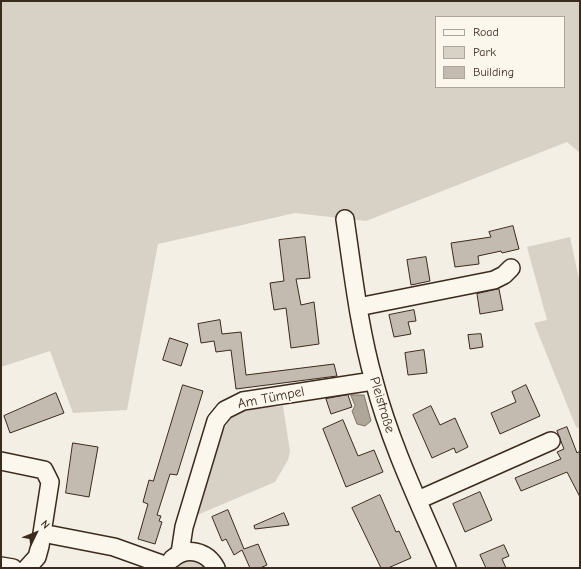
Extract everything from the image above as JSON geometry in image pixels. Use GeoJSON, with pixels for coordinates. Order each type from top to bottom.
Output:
{"type":"FeatureCollection","features":[{"type":"Feature","properties":{"kind":"street","name":"Pleistraße"},"geometry":{"type":"LineString","coordinates":[[345,219],[358,307],[374,381],[395,448],[447,568]]}},
{"type":"Feature","properties":{"kind":"street"},"geometry":{"type":"LineString","coordinates":[[358,307],[494,280],[504,275],[511,268]]}},
{"type":"Feature","properties":{"kind":"street","name":"Am Tümpel"},"geometry":{"type":"LineString","coordinates":[[180,553],[184,527],[216,421],[225,410],[242,401],[374,381]]}},
{"type":"Feature","properties":{"kind":"street"},"geometry":{"type":"LineString","coordinates":[[418,500],[551,441]]}},
{"type":"Feature","properties":{"kind":"street"},"geometry":{"type":"LineString","coordinates":[[1,461],[44,470],[48,475],[50,482],[37,557],[27,568]]}},
{"type":"Feature","properties":{"kind":"street"},"geometry":{"type":"LineString","coordinates":[[42,532],[114,547],[167,567],[173,558],[180,553],[189,551],[198,552],[212,561],[216,568]]}},
{"type":"Feature","properties":{"kind":"street"},"geometry":{"type":"LineString","coordinates":[[1,566],[13,568]]}},
{"type":"Feature","properties":{"kind":"green space"},"geometry":{"type":"Polygon","coordinates":[[[1,1],[580,1],[580,153],[567,142],[366,221],[295,213],[158,244],[127,410],[73,413],[50,351],[1,367],[1,1]]]}},
{"type":"Feature","properties":{"kind":"green space"},"geometry":{"type":"Polygon","coordinates":[[[570,237],[580,284],[580,429],[576,427],[534,323],[547,320],[527,247],[570,237]]]}},
{"type":"Feature","properties":{"kind":"green space"},"geometry":{"type":"Polygon","coordinates":[[[283,406],[290,451],[288,460],[275,482],[197,515],[218,445],[229,420],[235,414],[246,410],[283,406]]]}},
{"type":"Feature","properties":{"kind":"green space"},"geometry":{"type":"Polygon","coordinates":[[[194,557],[209,568],[174,568],[178,563],[194,557]]]}},
{"type":"Feature","properties":{"kind":"shaded area"},"geometry":{"type":"Polygon","coordinates":[[[351,395],[364,395],[371,421],[365,426],[357,424],[352,411],[355,406],[351,395]]]}},
{"type":"Feature","properties":{"kind":"building"},"geometry":{"type":"Polygon","coordinates":[[[513,226],[519,249],[478,256],[479,264],[455,267],[451,243],[491,237],[489,232],[513,226]]]}},
{"type":"Feature","properties":{"kind":"building"},"geometry":{"type":"Polygon","coordinates":[[[305,237],[310,278],[296,279],[301,305],[314,302],[319,344],[291,348],[286,308],[274,310],[270,283],[284,281],[279,240],[305,237]]]}},
{"type":"Feature","properties":{"kind":"building"},"geometry":{"type":"Polygon","coordinates":[[[426,257],[430,281],[411,285],[407,260],[426,257]]]}},
{"type":"Feature","properties":{"kind":"building"},"geometry":{"type":"Polygon","coordinates":[[[499,289],[503,310],[480,314],[477,294],[499,289]]]}},
{"type":"Feature","properties":{"kind":"building"},"geometry":{"type":"Polygon","coordinates":[[[414,310],[416,321],[408,322],[411,334],[394,337],[389,315],[414,310]]]}},
{"type":"Feature","properties":{"kind":"building"},"geometry":{"type":"Polygon","coordinates":[[[220,320],[222,334],[241,332],[246,375],[334,364],[337,376],[236,389],[231,350],[216,352],[214,341],[201,343],[198,324],[220,320]]]}},
{"type":"Feature","properties":{"kind":"building"},"geometry":{"type":"Polygon","coordinates":[[[481,334],[483,347],[470,349],[468,335],[481,334]]]}},
{"type":"Feature","properties":{"kind":"building"},"geometry":{"type":"Polygon","coordinates":[[[170,338],[188,344],[181,366],[163,360],[170,338]]]}},
{"type":"Feature","properties":{"kind":"building"},"geometry":{"type":"Polygon","coordinates":[[[424,350],[427,373],[408,375],[405,353],[424,350]]]}},
{"type":"Feature","properties":{"kind":"building"},"geometry":{"type":"Polygon","coordinates":[[[183,385],[203,391],[177,475],[170,474],[157,515],[161,516],[159,521],[162,522],[155,544],[138,539],[148,504],[143,502],[149,480],[153,481],[183,385]]]}},
{"type":"Feature","properties":{"kind":"building"},"geometry":{"type":"Polygon","coordinates":[[[526,385],[540,416],[500,434],[491,413],[516,402],[512,392],[526,385]]]}},
{"type":"Feature","properties":{"kind":"building"},"geometry":{"type":"Polygon","coordinates":[[[56,393],[64,413],[10,433],[4,416],[56,393]]]}},
{"type":"Feature","properties":{"kind":"building"},"geometry":{"type":"Polygon","coordinates":[[[348,395],[352,407],[331,414],[326,399],[348,395]]]}},
{"type":"Feature","properties":{"kind":"building"},"geometry":{"type":"Polygon","coordinates":[[[431,406],[440,425],[455,418],[468,447],[456,453],[454,448],[432,458],[413,415],[431,406]]]}},
{"type":"Feature","properties":{"kind":"building"},"geometry":{"type":"Polygon","coordinates":[[[343,420],[358,456],[374,450],[383,472],[346,487],[323,429],[343,420]]]}},
{"type":"Feature","properties":{"kind":"building"},"geometry":{"type":"Polygon","coordinates":[[[567,427],[577,453],[580,451],[580,497],[567,472],[521,491],[515,478],[561,459],[557,452],[564,449],[557,431],[567,427]]]}},
{"type":"Feature","properties":{"kind":"building"},"geometry":{"type":"Polygon","coordinates":[[[73,443],[98,447],[89,497],[66,493],[73,443]]]}},
{"type":"Feature","properties":{"kind":"building"},"geometry":{"type":"Polygon","coordinates":[[[480,492],[492,520],[465,532],[453,504],[480,492]]]}},
{"type":"Feature","properties":{"kind":"building"},"geometry":{"type":"Polygon","coordinates":[[[380,495],[396,532],[399,531],[411,558],[388,568],[381,568],[352,508],[380,495]]]}},
{"type":"Feature","properties":{"kind":"building"},"geometry":{"type":"Polygon","coordinates":[[[228,510],[244,549],[258,544],[267,565],[260,568],[250,568],[242,550],[234,555],[226,539],[222,541],[212,517],[228,510]]]}},
{"type":"Feature","properties":{"kind":"building"},"geometry":{"type":"Polygon","coordinates":[[[284,513],[289,525],[255,529],[254,526],[284,513]]]}},
{"type":"Feature","properties":{"kind":"building"},"geometry":{"type":"Polygon","coordinates":[[[504,545],[509,556],[502,559],[506,568],[486,568],[480,555],[504,545]]]}}]}
